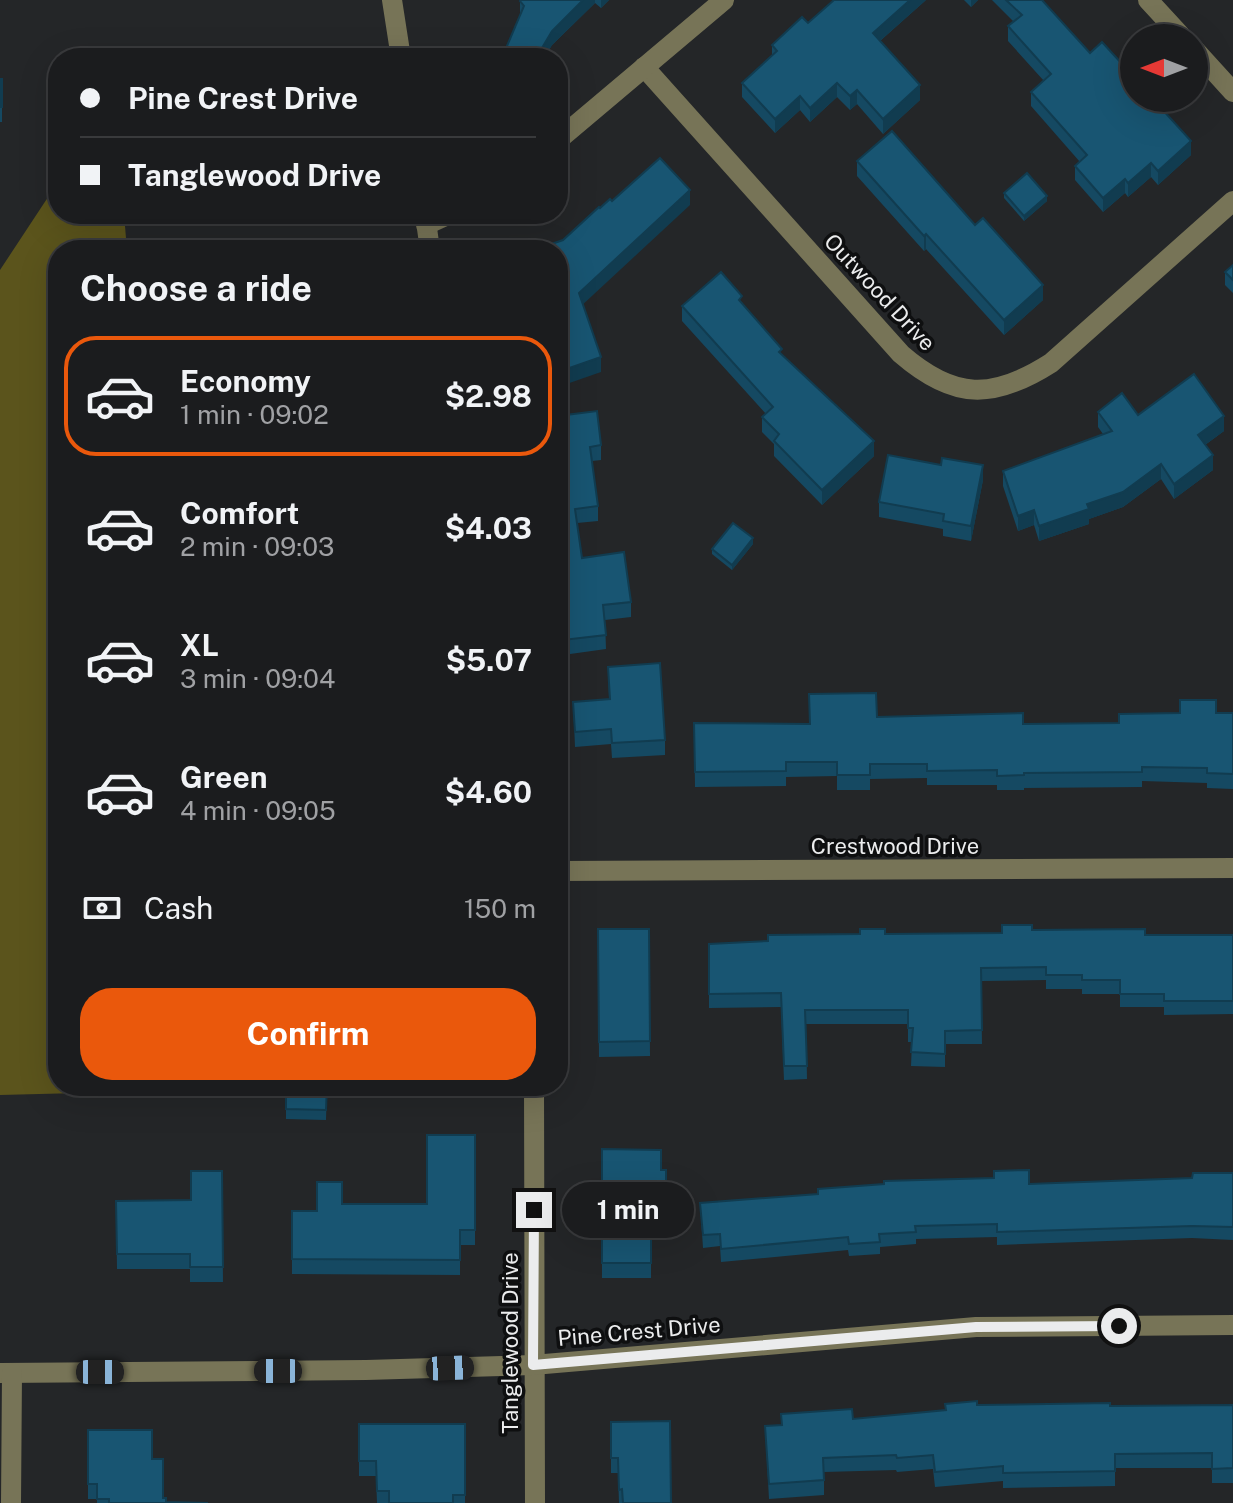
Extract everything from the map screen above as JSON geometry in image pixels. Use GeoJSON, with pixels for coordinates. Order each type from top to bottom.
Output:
{"type":"FeatureCollection","features":[{"type":"Feature","properties":{"kind":"street"},"geometry":{"type":"LineString","coordinates":[[392,0],[399,48]]}},
{"type":"Feature","properties":{"kind":"street"},"geometry":{"type":"LineString","coordinates":[[568,132],[724,0]]}},
{"type":"Feature","properties":{"kind":"street"},"geometry":{"type":"LineString","coordinates":[[1148,0],[1170,24]]}},
{"type":"Feature","properties":{"kind":"street"},"geometry":{"type":"LineString","coordinates":[[1208,64],[1233,92]]}},
{"type":"Feature","properties":{"kind":"street","name":"Outwood Drive"},"geometry":{"type":"LineString","coordinates":[[644,67],[901,354],[921,372],[952,386],[988,390],[1021,382],[1051,363],[1233,201]]}},
{"type":"Feature","properties":{"kind":"street","name":"Crestwood Drive"},"geometry":{"type":"LineString","coordinates":[[568,871],[1233,868]]}},
{"type":"Feature","properties":{"kind":"street","name":"Tanglewood Drive"},"geometry":{"type":"LineString","coordinates":[[534,1096],[535,1503]]}},
{"type":"Feature","properties":{"kind":"street","name":"Pine Crest Drive"},"geometry":{"type":"LineString","coordinates":[[6,1373],[366,1370],[533,1365],[976,1327],[1233,1325]]}},
{"type":"Feature","properties":{"kind":"street"},"geometry":{"type":"LineString","coordinates":[[6,1373],[11,1503]]}},
{"type":"Feature","properties":{"kind":"shaded area"},"geometry":{"type":"Polygon","coordinates":[[[48,197],[48,224],[125,224],[126,240],[48,240],[48,1094],[0,1095],[0,270],[48,197]]]}},
{"type":"Feature","properties":{"kind":"building"},"geometry":{"type":"Polygon","coordinates":[[[583,0],[552,31],[542,48],[506,48],[524,6],[520,1],[583,0]]]}},
{"type":"Feature","properties":{"kind":"building"},"geometry":{"type":"Polygon","coordinates":[[[834,0],[910,0],[873,33],[920,85],[883,119],[857,90],[850,96],[837,83],[810,108],[800,96],[775,119],[742,83],[777,51],[772,45],[802,17],[808,23],[834,0]]]}},
{"type":"Feature","properties":{"kind":"building"},"geometry":{"type":"Polygon","coordinates":[[[1006,0],[1042,0],[1090,53],[1102,42],[1120,62],[1120,112],[1165,112],[1191,141],[1158,171],[1151,163],[1128,183],[1125,179],[1103,198],[1075,166],[1087,155],[1031,92],[1051,74],[1008,26],[1022,15],[1006,0]]]}},
{"type":"Feature","properties":{"kind":"building"},"geometry":{"type":"Polygon","coordinates":[[[2,79],[2,107],[0,107],[2,79]]]}},
{"type":"Feature","properties":{"kind":"building"},"geometry":{"type":"Polygon","coordinates":[[[892,131],[975,225],[983,218],[1043,285],[1004,320],[857,161],[892,131]]]}},
{"type":"Feature","properties":{"kind":"building"},"geometry":{"type":"Polygon","coordinates":[[[660,158],[690,190],[579,293],[601,357],[568,369],[568,240],[563,240],[599,207],[610,199],[612,201],[660,158]]]}},
{"type":"Feature","properties":{"kind":"building"},"geometry":{"type":"Polygon","coordinates":[[[1027,173],[1047,196],[1024,216],[1004,193],[1027,173]]]}},
{"type":"Feature","properties":{"kind":"building"},"geometry":{"type":"Polygon","coordinates":[[[1233,265],[1233,280],[1225,272],[1233,265]]]}},
{"type":"Feature","properties":{"kind":"building"},"geometry":{"type":"Polygon","coordinates":[[[721,272],[742,296],[739,300],[782,349],[779,352],[874,441],[822,490],[774,441],[779,434],[762,417],[773,407],[682,306],[721,272]]]}},
{"type":"Feature","properties":{"kind":"building"},"geometry":{"type":"Polygon","coordinates":[[[1194,374],[1224,416],[1198,435],[1213,455],[1174,484],[1161,464],[1123,492],[1087,504],[1089,509],[1039,526],[1034,510],[1018,516],[1003,471],[1112,431],[1098,412],[1122,393],[1138,415],[1194,374]]]}},
{"type":"Feature","properties":{"kind":"building"},"geometry":{"type":"Polygon","coordinates":[[[597,411],[601,445],[590,447],[598,506],[575,509],[582,558],[624,552],[631,602],[603,605],[606,635],[568,639],[568,415],[597,411]]]}},
{"type":"Feature","properties":{"kind":"building"},"geometry":{"type":"Polygon","coordinates":[[[888,455],[941,465],[942,458],[983,465],[971,526],[943,521],[944,514],[879,502],[888,455]]]}},
{"type":"Feature","properties":{"kind":"building"},"geometry":{"type":"Polygon","coordinates":[[[733,523],[753,538],[732,565],[712,549],[733,523]]]}},
{"type":"Feature","properties":{"kind":"building"},"geometry":{"type":"Polygon","coordinates":[[[660,663],[665,740],[612,743],[611,729],[575,732],[573,702],[610,699],[608,667],[660,663]]]}},
{"type":"Feature","properties":{"kind":"building"},"geometry":{"type":"Polygon","coordinates":[[[876,693],[877,717],[1023,713],[1023,724],[1119,723],[1119,714],[1180,713],[1180,700],[1216,700],[1216,713],[1233,713],[1233,774],[1207,773],[1207,768],[1142,767],[1142,772],[997,776],[997,770],[927,771],[927,764],[870,764],[870,775],[837,775],[837,762],[786,762],[786,771],[695,772],[694,723],[810,724],[809,694],[876,693]]]}},
{"type":"Feature","properties":{"kind":"building"},"geometry":{"type":"Polygon","coordinates":[[[1002,925],[1032,925],[1032,930],[1145,929],[1145,935],[1233,935],[1233,1001],[1164,1001],[1164,994],[1120,994],[1120,980],[1082,980],[1082,975],[1046,975],[1046,967],[981,968],[982,1030],[945,1031],[945,1054],[911,1052],[913,1028],[908,1028],[908,1010],[805,1010],[807,1066],[784,1066],[781,993],[709,994],[709,944],[768,941],[768,935],[860,934],[860,929],[885,929],[885,934],[1002,933],[1002,925]]]}},
{"type":"Feature","properties":{"kind":"building"},"geometry":{"type":"Polygon","coordinates":[[[598,929],[649,929],[650,1041],[599,1042],[598,929]]]}},
{"type":"Feature","properties":{"kind":"building"},"geometry":{"type":"Polygon","coordinates":[[[286,1096],[327,1096],[326,1110],[286,1109],[286,1096]]]}},
{"type":"Feature","properties":{"kind":"building"},"geometry":{"type":"Polygon","coordinates":[[[427,1135],[475,1135],[475,1230],[460,1230],[460,1260],[292,1259],[292,1211],[317,1211],[317,1182],[342,1182],[342,1204],[427,1204],[427,1135]]]}},
{"type":"Feature","properties":{"kind":"building"},"geometry":{"type":"Polygon","coordinates":[[[602,1149],[661,1150],[661,1170],[666,1170],[666,1213],[651,1213],[651,1263],[602,1263],[602,1149]]]}},
{"type":"Feature","properties":{"kind":"building"},"geometry":{"type":"Polygon","coordinates":[[[1029,1170],[1029,1184],[1192,1178],[1193,1173],[1233,1173],[1233,1227],[997,1232],[997,1224],[915,1226],[916,1232],[879,1234],[880,1242],[849,1244],[848,1237],[721,1249],[720,1234],[703,1235],[700,1203],[818,1194],[818,1189],[884,1184],[884,1181],[994,1178],[994,1171],[1029,1170]]]}},
{"type":"Feature","properties":{"kind":"building"},"geometry":{"type":"Polygon","coordinates":[[[191,1171],[222,1171],[223,1267],[190,1267],[190,1254],[117,1254],[116,1201],[191,1200],[191,1171]]]}},
{"type":"Feature","properties":{"kind":"building"},"geometry":{"type":"Polygon","coordinates":[[[977,1401],[977,1405],[1233,1405],[1233,1468],[1212,1469],[1212,1453],[1115,1454],[1115,1471],[1003,1473],[1003,1466],[935,1472],[933,1455],[897,1458],[896,1455],[823,1458],[824,1480],[769,1484],[765,1426],[782,1425],[781,1414],[852,1409],[853,1419],[946,1410],[945,1404],[977,1401]]]}},
{"type":"Feature","properties":{"kind":"building"},"geometry":{"type":"Polygon","coordinates":[[[670,1421],[671,1503],[623,1503],[622,1489],[619,1490],[618,1458],[611,1458],[611,1422],[670,1421]]]}},
{"type":"Feature","properties":{"kind":"building"},"geometry":{"type":"Polygon","coordinates":[[[359,1424],[465,1424],[465,1495],[453,1495],[453,1503],[389,1503],[389,1491],[377,1491],[376,1461],[359,1461],[359,1424]]]}},
{"type":"Feature","properties":{"kind":"building"},"geometry":{"type":"Polygon","coordinates":[[[88,1430],[152,1430],[152,1459],[163,1459],[163,1498],[166,1502],[208,1503],[109,1503],[109,1499],[97,1499],[97,1484],[88,1484],[88,1430]]]}},
{"type":"Feature","properties":{"kind":"route"},"geometry":{"type":"LineString","coordinates":[[534,1210],[533,1365],[976,1327],[1119,1326]]}}]}
